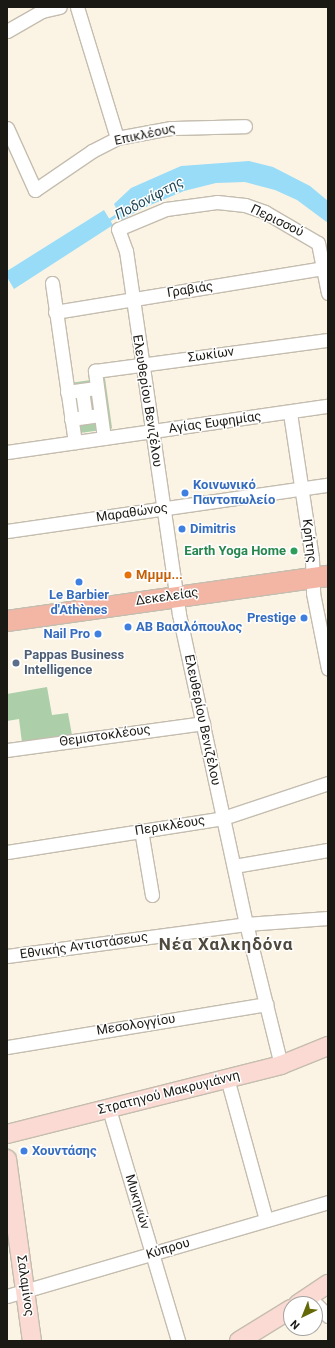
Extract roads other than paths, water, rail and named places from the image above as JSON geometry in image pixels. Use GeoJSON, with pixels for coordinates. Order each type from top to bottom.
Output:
{"type":"FeatureCollection","features":[{"type":"Feature","properties":{"kind":"main road","name":"Δεκελείας"},"geometry":{"type":"LineString","coordinates":[[7,621],[176,595],[320,577]]}},
{"type":"Feature","properties":{"kind":"street"},"geometry":{"type":"LineString","coordinates":[[7,31],[42,11],[60,7]]}},
{"type":"Feature","properties":{"kind":"street"},"geometry":{"type":"LineString","coordinates":[[77,7],[118,138]]}},
{"type":"Feature","properties":{"kind":"street","name":"Επικλέους"},"geometry":{"type":"LineString","coordinates":[[7,128],[35,190],[92,151],[118,138],[172,128],[246,126]]}},
{"type":"Feature","properties":{"kind":"street","name":"Περισσού"},"geometry":{"type":"LineString","coordinates":[[118,229],[166,209],[217,202],[245,205],[265,212],[318,243],[324,268]]}},
{"type":"Feature","properties":{"kind":"street","name":"Ελευθερίου Βενιζέλου"},"geometry":{"type":"LineString","coordinates":[[118,229],[126,251],[141,365],[176,595],[246,924],[281,1065]]}},
{"type":"Feature","properties":{"kind":"street"},"geometry":{"type":"LineString","coordinates":[[324,268],[328,293]]}},
{"type":"Feature","properties":{"kind":"street","name":"Γραβιάς"},"geometry":{"type":"LineString","coordinates":[[55,312],[324,268]]}},
{"type":"Feature","properties":{"kind":"street"},"geometry":{"type":"LineString","coordinates":[[52,283],[75,442]]}},
{"type":"Feature","properties":{"kind":"street","name":"Σωκίων"},"geometry":{"type":"LineString","coordinates":[[96,388],[95,371],[328,340]]}},
{"type":"Feature","properties":{"kind":"street"},"geometry":{"type":"LineString","coordinates":[[67,392],[96,388],[104,438]]}},
{"type":"Feature","properties":{"kind":"street"},"geometry":{"type":"LineString","coordinates":[[82,390],[86,417]]}},
{"type":"Feature","properties":{"kind":"street","name":"Αγίας Ευφημίας"},"geometry":{"type":"LineString","coordinates":[[7,452],[290,413],[328,406]]}},
{"type":"Feature","properties":{"kind":"street","name":"Κρήτης"},"geometry":{"type":"LineString","coordinates":[[290,413],[302,489],[320,577],[313,593],[328,668]]}},
{"type":"Feature","properties":{"kind":"street"},"geometry":{"type":"LineString","coordinates":[[71,419],[100,415]]}},
{"type":"Feature","properties":{"kind":"street","name":"Μαραθώνος"},"geometry":{"type":"LineString","coordinates":[[7,531],[328,485]]}},
{"type":"Feature","properties":{"kind":"street","name":"Θεμιστοκλέους"},"geometry":{"type":"LineString","coordinates":[[7,750],[203,723]]}},
{"type":"Feature","properties":{"kind":"street","name":"Περικλέους"},"geometry":{"type":"LineString","coordinates":[[7,852],[223,818],[328,784]]}},
{"type":"Feature","properties":{"kind":"street"},"geometry":{"type":"LineString","coordinates":[[141,830],[152,895]]}},
{"type":"Feature","properties":{"kind":"street"},"geometry":{"type":"LineString","coordinates":[[234,866],[328,850]]}},
{"type":"Feature","properties":{"kind":"street","name":"Εθνικής Αντιστάσεως"},"geometry":{"type":"LineString","coordinates":[[7,956],[246,924],[328,918]]}},
{"type":"Feature","properties":{"kind":"street","name":"Μεσολογγίου"},"geometry":{"type":"LineString","coordinates":[[7,1047],[266,1004]]}},
{"type":"Feature","properties":{"kind":"street","name":"Στρατηγού Μακρυγιάννη"},"geometry":{"type":"LineString","coordinates":[[7,1134],[281,1065],[328,1046]]}},
{"type":"Feature","properties":{"kind":"street"},"geometry":{"type":"LineString","coordinates":[[227,1078],[266,1220]]}},
{"type":"Feature","properties":{"kind":"street","name":"Μυκηνών"},"geometry":{"type":"LineString","coordinates":[[109,1109],[178,1341]]}},
{"type":"Feature","properties":{"kind":"street","name":"Σαλαμίνος"},"geometry":{"type":"LineString","coordinates":[[7,1159],[32,1341]]}},
{"type":"Feature","properties":{"kind":"street","name":"Κύπρου"},"geometry":{"type":"LineString","coordinates":[[7,1296],[328,1202]]}},
{"type":"Feature","properties":{"kind":"street"},"geometry":{"type":"LineString","coordinates":[[310,1296],[328,1284]]}},
{"type":"Feature","properties":{"kind":"street"},"geometry":{"type":"LineString","coordinates":[[239,1341],[283,1314]]}},
{"type":"Feature","properties":{"kind":"water"},"geometry":{"type":"Polygon","coordinates":[[[249,161],[273,167],[310,186],[328,201],[328,223],[297,200],[275,190],[245,182],[216,183],[184,191],[141,209],[122,220],[114,204],[131,188],[181,166],[249,161]]]}},
{"type":"Feature","properties":{"kind":"water"},"geometry":{"type":"Polygon","coordinates":[[[104,210],[113,225],[14,289],[7,277],[7,271],[104,210]]]}},
{"type":"Feature","properties":{"kind":"waterway","name":"Ποδονίφτης"},"geometry":{"type":"LineString","coordinates":[[107,221],[121,212]]}},
{"type":"Feature","properties":{"kind":"place","name":"Κοινωνικό Παντοπωλείο"},"geometry":{"type":"Point","coordinates":[185,493]}},
{"type":"Feature","properties":{"kind":"place","name":"Dimitris"},"geometry":{"type":"Point","coordinates":[182,529]}},
{"type":"Feature","properties":{"kind":"place","name":"Earth Yoga Home"},"geometry":{"type":"Point","coordinates":[294,551]}},
{"type":"Feature","properties":{"kind":"place","name":"Μμμμ..."},"geometry":{"type":"Point","coordinates":[128,575]}},
{"type":"Feature","properties":{"kind":"place","name":"Le Barbier d'Athènes"},"geometry":{"type":"Point","coordinates":[79,582]}},
{"type":"Feature","properties":{"kind":"place","name":"Prestige"},"geometry":{"type":"Point","coordinates":[304,618]}},
{"type":"Feature","properties":{"kind":"place","name":"ΑΒ Βασιλόπουλος"},"geometry":{"type":"Point","coordinates":[128,627]}},
{"type":"Feature","properties":{"kind":"place","name":"Nail Pro"},"geometry":{"type":"Point","coordinates":[98,634]}},
{"type":"Feature","properties":{"kind":"place","name":"Pappas Business Intelligence"},"geometry":{"type":"Point","coordinates":[16,663]}},
{"type":"Feature","properties":{"kind":"place","name":"Χουντάσης"},"geometry":{"type":"Point","coordinates":[24,1151]}},
{"type":"Feature","properties":{"kind":"district","name":"Νέα Χαλκηδόνα"},"geometry":{"type":"Point","coordinates":[226,945]}}]}
